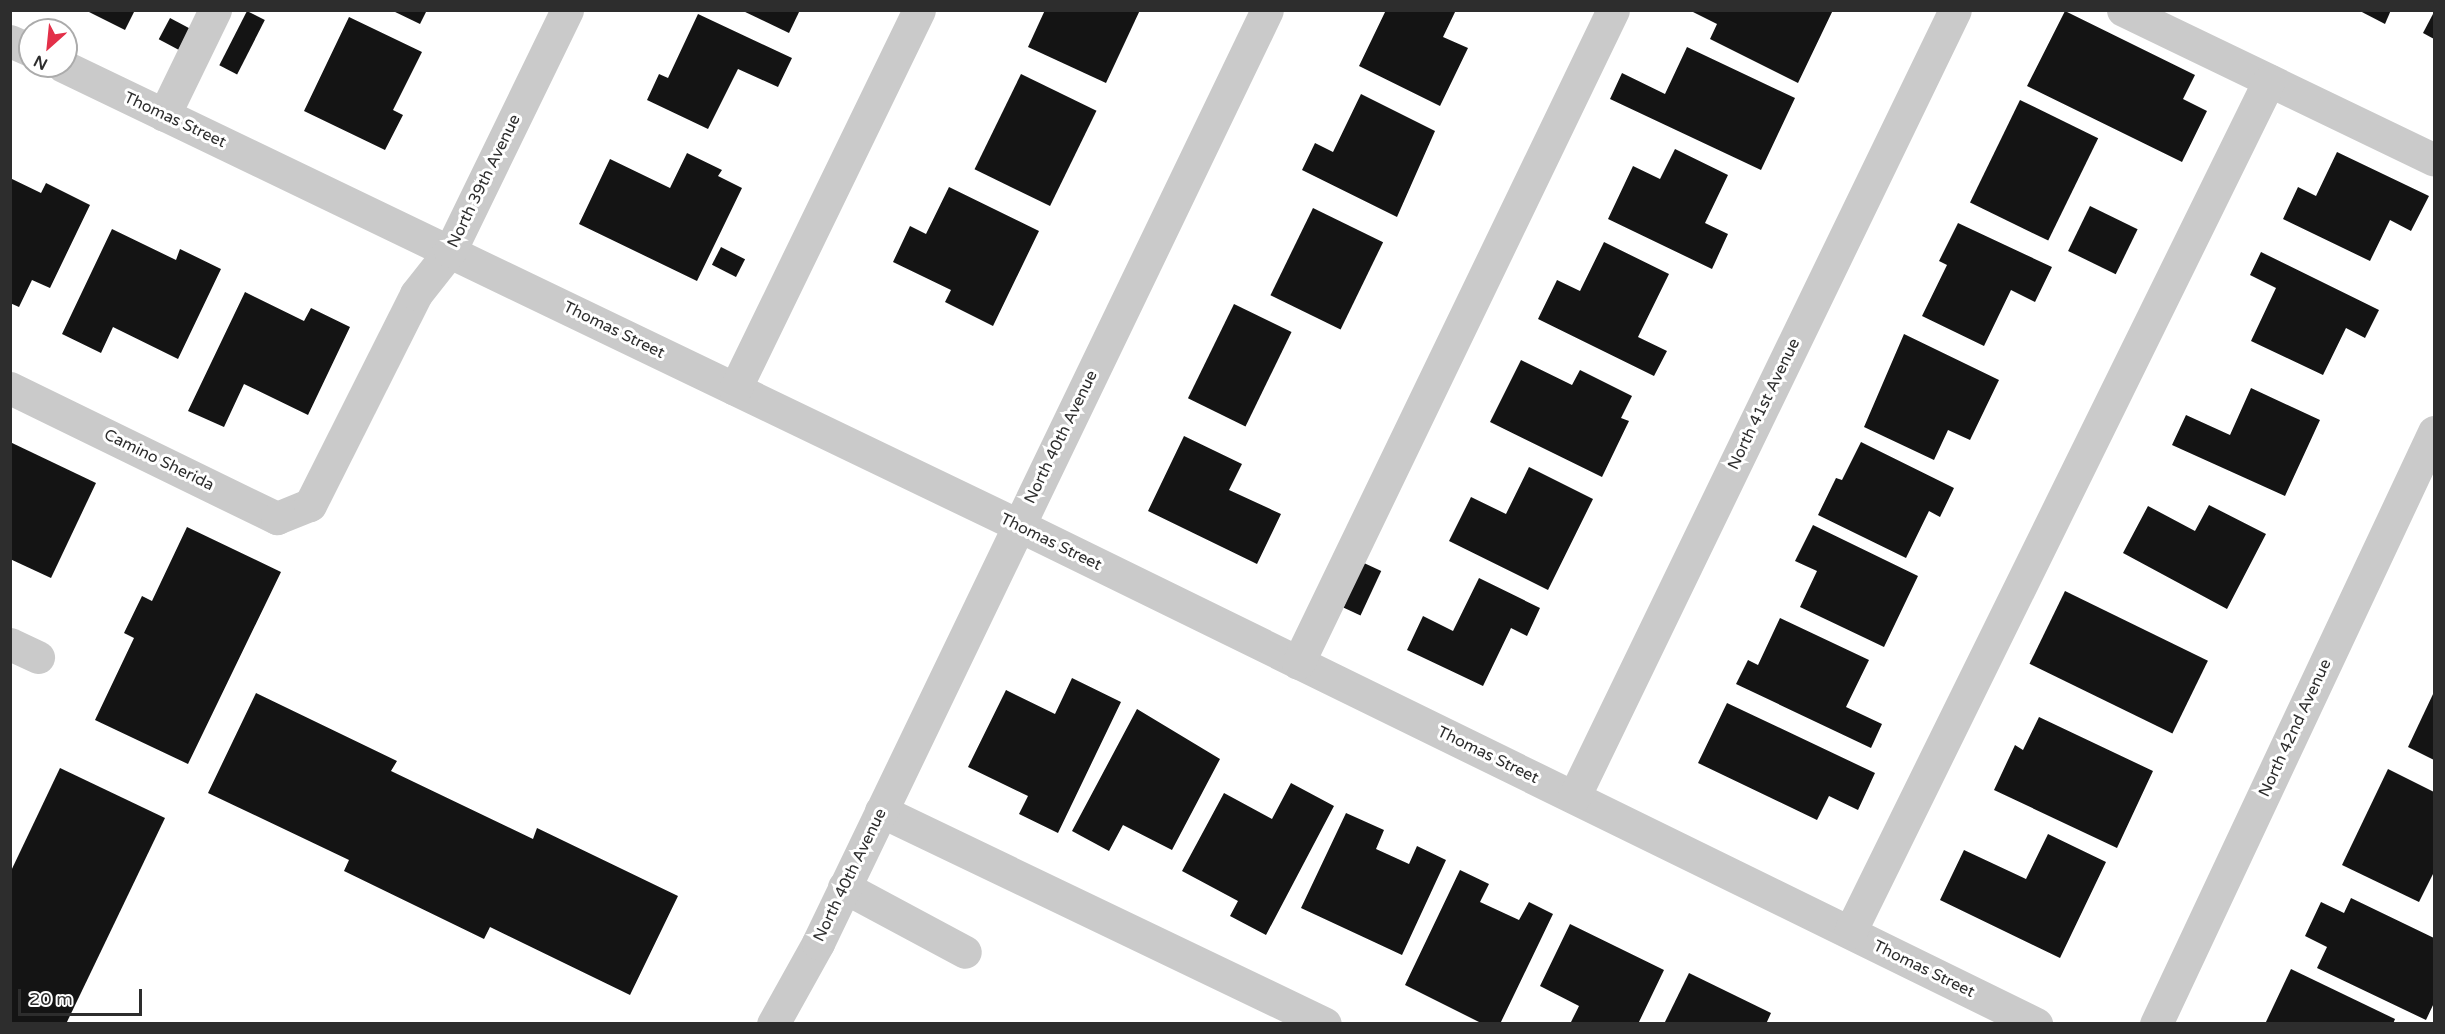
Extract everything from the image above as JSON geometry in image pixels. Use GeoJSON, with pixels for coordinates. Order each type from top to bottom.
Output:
{"type":"FeatureCollection","features":[{"type":"Feature","properties":{"kind":"street"},"geometry":{"type":"LineString","coordinates":[[164,114],[215,10]]}},
{"type":"Feature","properties":{"kind":"street","name":"North 39th Avenue"},"geometry":{"type":"LineString","coordinates":[[310,506],[416,294],[450,251],[567,10]]}},
{"type":"Feature","properties":{"kind":"street"},"geometry":{"type":"LineString","coordinates":[[735,389],[919,10]]}},
{"type":"Feature","properties":{"kind":"street","name":"North 40th Avenue"},"geometry":{"type":"LineString","coordinates":[[773,1023],[844,887],[1267,10]]}},
{"type":"Feature","properties":{"kind":"street"},"geometry":{"type":"LineString","coordinates":[[1298,663],[1613,10]]}},
{"type":"Feature","properties":{"kind":"street","name":"North 41st Avenue"},"geometry":{"type":"LineString","coordinates":[[1574,797],[1955,10]]}},
{"type":"Feature","properties":{"kind":"street"},"geometry":{"type":"LineString","coordinates":[[2123,10],[2434,160]]}},
{"type":"Feature","properties":{"kind":"street","name":"Thomas Street"},"geometry":{"type":"LineString","coordinates":[[78,73],[1018,525],[2036,1023]]}},
{"type":"Feature","properties":{"kind":"street"},"geometry":{"type":"LineString","coordinates":[[1850,932],[2269,81]]}},
{"type":"Feature","properties":{"kind":"street","name":"Camino Sherida"},"geometry":{"type":"LineString","coordinates":[[10,388],[277,518],[310,506]]}},
{"type":"Feature","properties":{"kind":"street","name":"North 42nd Avenue"},"geometry":{"type":"LineString","coordinates":[[2156,1023],[2434,432]]}},
{"type":"Feature","properties":{"kind":"street"},"geometry":{"type":"LineString","coordinates":[[881,811],[1325,1023]]}},
{"type":"Feature","properties":{"kind":"street"},"geometry":{"type":"LineString","coordinates":[[844,887],[965,952]]}},
{"type":"Feature","properties":{"kind":"building"},"geometry":{"type":"Polygon","coordinates":[[[85,10],[135,10],[125,30],[85,10]]]}},
{"type":"Feature","properties":{"kind":"building"},"geometry":{"type":"Polygon","coordinates":[[[391,10],[427,10],[420,24],[391,10]]]}},
{"type":"Feature","properties":{"kind":"building"},"geometry":{"type":"Polygon","coordinates":[[[741,10],[800,10],[789,33],[741,10]]]}},
{"type":"Feature","properties":{"kind":"building"},"geometry":{"type":"Polygon","coordinates":[[[1045,10],[1140,10],[1106,83],[1028,47],[1045,10]]]}},
{"type":"Feature","properties":{"kind":"building"},"geometry":{"type":"Polygon","coordinates":[[[1386,10],[1456,10],[1443,37],[1468,48],[1440,106],[1359,66],[1386,10]]]}},
{"type":"Feature","properties":{"kind":"building"},"geometry":{"type":"Polygon","coordinates":[[[1689,10],[1833,10],[1798,83],[1710,39],[1717,24],[1689,10]]]}},
{"type":"Feature","properties":{"kind":"building"},"geometry":{"type":"Polygon","coordinates":[[[2358,10],[2391,10],[2385,24],[2358,10]]]}},
{"type":"Feature","properties":{"kind":"building"},"geometry":{"type":"Polygon","coordinates":[[[247,11],[265,20],[237,74],[219,65],[247,11]]]}},
{"type":"Feature","properties":{"kind":"building"},"geometry":{"type":"Polygon","coordinates":[[[2065,11],[2195,75],[2183,99],[2207,111],[2182,162],[2027,86],[2065,11]]]}},
{"type":"Feature","properties":{"kind":"building"},"geometry":{"type":"Polygon","coordinates":[[[2434,12],[2434,39],[2423,33],[2434,12]]]}},
{"type":"Feature","properties":{"kind":"building"},"geometry":{"type":"Polygon","coordinates":[[[698,14],[792,58],[778,87],[738,69],[708,129],[647,100],[659,74],[668,78],[698,14]]]}},
{"type":"Feature","properties":{"kind":"building"},"geometry":{"type":"Polygon","coordinates":[[[349,17],[422,52],[393,110],[403,115],[385,150],[304,111],[349,17]]]}},
{"type":"Feature","properties":{"kind":"building"},"geometry":{"type":"Polygon","coordinates":[[[170,18],[191,29],[180,50],[159,39],[170,18]]]}},
{"type":"Feature","properties":{"kind":"building"},"geometry":{"type":"Polygon","coordinates":[[[1687,47],[1795,98],[1761,170],[1610,99],[1622,73],[1665,94],[1687,47]]]}},
{"type":"Feature","properties":{"kind":"building"},"geometry":{"type":"Polygon","coordinates":[[[1021,74],[1096,111],[1050,206],[975,169],[1021,74]]]}},
{"type":"Feature","properties":{"kind":"building"},"geometry":{"type":"Polygon","coordinates":[[[1361,94],[1435,131],[1397,217],[1302,170],[1315,143],[1333,152],[1361,94]]]}},
{"type":"Feature","properties":{"kind":"building"},"geometry":{"type":"Polygon","coordinates":[[[2020,100],[2098,138],[2048,241],[1970,202],[2020,100]]]}},
{"type":"Feature","properties":{"kind":"building"},"geometry":{"type":"Polygon","coordinates":[[[1675,149],[1728,175],[1705,223],[1728,234],[1712,269],[1608,219],[1633,166],[1660,179],[1675,149]]]}},
{"type":"Feature","properties":{"kind":"building"},"geometry":{"type":"Polygon","coordinates":[[[2337,152],[2429,196],[2411,231],[2390,220],[2370,261],[2283,219],[2298,187],[2316,196],[2337,152]]]}},
{"type":"Feature","properties":{"kind":"building"},"geometry":{"type":"Polygon","coordinates":[[[687,153],[722,170],[718,176],[742,188],[697,281],[579,224],[610,159],[670,188],[687,153]]]}},
{"type":"Feature","properties":{"kind":"building"},"geometry":{"type":"Polygon","coordinates":[[[10,178],[41,193],[46,183],[90,205],[50,288],[32,280],[19,307],[10,303],[10,178]]]}},
{"type":"Feature","properties":{"kind":"building"},"geometry":{"type":"Polygon","coordinates":[[[949,187],[1039,231],[993,326],[945,302],[951,290],[893,262],[910,226],[926,234],[949,187]]]}},
{"type":"Feature","properties":{"kind":"building"},"geometry":{"type":"Polygon","coordinates":[[[2090,206],[2138,229],[2116,274],[2068,251],[2090,206]]]}},
{"type":"Feature","properties":{"kind":"building"},"geometry":{"type":"Polygon","coordinates":[[[1313,208],[1383,242],[1341,329],[1270,295],[1313,208]]]}},
{"type":"Feature","properties":{"kind":"building"},"geometry":{"type":"Polygon","coordinates":[[[1958,223],[2052,267],[2035,302],[2011,290],[1984,346],[1922,316],[1947,265],[1939,261],[1958,223]]]}},
{"type":"Feature","properties":{"kind":"building"},"geometry":{"type":"Polygon","coordinates":[[[112,229],[176,260],[180,249],[221,269],[178,359],[113,327],[101,353],[62,334],[112,229]]]}},
{"type":"Feature","properties":{"kind":"building"},"geometry":{"type":"Polygon","coordinates":[[[1604,242],[1669,274],[1638,337],[1667,351],[1654,376],[1538,319],[1557,280],[1580,291],[1604,242]]]}},
{"type":"Feature","properties":{"kind":"building"},"geometry":{"type":"Polygon","coordinates":[[[721,247],[745,259],[736,277],[712,265],[721,247]]]}},
{"type":"Feature","properties":{"kind":"building"},"geometry":{"type":"Polygon","coordinates":[[[2261,252],[2379,310],[2365,338],[2346,328],[2323,375],[2251,341],[2276,288],[2250,275],[2261,252]]]}},
{"type":"Feature","properties":{"kind":"building"},"geometry":{"type":"Polygon","coordinates":[[[245,292],[304,321],[311,308],[350,327],[308,415],[244,384],[224,427],[188,411],[245,292]]]}},
{"type":"Feature","properties":{"kind":"building"},"geometry":{"type":"Polygon","coordinates":[[[1234,304],[1292,332],[1245,426],[1188,398],[1234,304]]]}},
{"type":"Feature","properties":{"kind":"building"},"geometry":{"type":"Polygon","coordinates":[[[1904,334],[1999,380],[1970,440],[1948,430],[1934,460],[1864,427],[1904,334]]]}},
{"type":"Feature","properties":{"kind":"building"},"geometry":{"type":"Polygon","coordinates":[[[1521,360],[1572,385],[1580,370],[1632,396],[1621,418],[1629,421],[1602,477],[1490,422],[1521,360]]]}},
{"type":"Feature","properties":{"kind":"building"},"geometry":{"type":"Polygon","coordinates":[[[2251,388],[2320,420],[2285,496],[2172,445],[2186,415],[2230,435],[2251,388]]]}},
{"type":"Feature","properties":{"kind":"building"},"geometry":{"type":"Polygon","coordinates":[[[1184,436],[1242,464],[1229,490],[1281,514],[1257,564],[1148,511],[1184,436]]]}},
{"type":"Feature","properties":{"kind":"building"},"geometry":{"type":"Polygon","coordinates":[[[10,442],[96,483],[51,578],[10,559],[10,442]]]}},
{"type":"Feature","properties":{"kind":"building"},"geometry":{"type":"Polygon","coordinates":[[[1861,442],[1954,488],[1940,517],[1929,511],[1906,558],[1818,515],[1836,478],[1842,480],[1861,442]]]}},
{"type":"Feature","properties":{"kind":"building"},"geometry":{"type":"Polygon","coordinates":[[[1529,467],[1593,499],[1548,590],[1449,541],[1471,497],[1506,514],[1529,467]]]}},
{"type":"Feature","properties":{"kind":"building"},"geometry":{"type":"Polygon","coordinates":[[[2209,505],[2266,534],[2227,609],[2123,553],[2148,506],[2195,531],[2209,505]]]}},
{"type":"Feature","properties":{"kind":"building"},"geometry":{"type":"Polygon","coordinates":[[[1813,525],[1918,576],[1884,647],[1800,607],[1817,571],[1795,561],[1813,525]]]}},
{"type":"Feature","properties":{"kind":"building"},"geometry":{"type":"Polygon","coordinates":[[[187,527],[281,572],[188,764],[95,720],[134,638],[124,633],[142,596],[152,601],[187,527]]]}},
{"type":"Feature","properties":{"kind":"building"},"geometry":{"type":"Polygon","coordinates":[[[1364,563],[1381,571],[1361,615],[1343,607],[1364,563]]]}},
{"type":"Feature","properties":{"kind":"building"},"geometry":{"type":"Polygon","coordinates":[[[1479,578],[1540,608],[1527,636],[1511,628],[1483,686],[1407,650],[1423,616],[1453,631],[1479,578]]]}},
{"type":"Feature","properties":{"kind":"building"},"geometry":{"type":"Polygon","coordinates":[[[2065,591],[2208,661],[2172,734],[2029,664],[2065,591]]]}},
{"type":"Feature","properties":{"kind":"building"},"geometry":{"type":"Polygon","coordinates":[[[1780,618],[1869,660],[1846,707],[1882,724],[1871,748],[1736,684],[1748,660],[1758,665],[1780,618]]]}},
{"type":"Feature","properties":{"kind":"building"},"geometry":{"type":"Polygon","coordinates":[[[1072,678],[1121,702],[1058,833],[1019,814],[1028,796],[968,767],[1006,690],[1055,714],[1072,678]]]}},
{"type":"Feature","properties":{"kind":"building"},"geometry":{"type":"Polygon","coordinates":[[[2434,692],[2434,760],[2408,747],[2434,692]]]}},
{"type":"Feature","properties":{"kind":"building"},"geometry":{"type":"Polygon","coordinates":[[[256,693],[397,761],[391,771],[533,839],[537,828],[678,896],[630,995],[490,927],[484,939],[344,871],[349,860],[208,793],[256,693]]]}},
{"type":"Feature","properties":{"kind":"building"},"geometry":{"type":"Polygon","coordinates":[[[1727,703],[1875,773],[1858,810],[1829,796],[1817,820],[1698,763],[1727,703]]]}},
{"type":"Feature","properties":{"kind":"building"},"geometry":{"type":"Polygon","coordinates":[[[1137,709],[1220,759],[1172,850],[1123,825],[1109,851],[1072,831],[1137,709]]]}},
{"type":"Feature","properties":{"kind":"building"},"geometry":{"type":"Polygon","coordinates":[[[2039,717],[2153,771],[2117,848],[1994,790],[2015,745],[2023,750],[2039,717]]]}},
{"type":"Feature","properties":{"kind":"building"},"geometry":{"type":"Polygon","coordinates":[[[60,768],[165,818],[66,1024],[10,1024],[10,873],[60,768]]]}},
{"type":"Feature","properties":{"kind":"building"},"geometry":{"type":"Polygon","coordinates":[[[2388,769],[2434,792],[2434,872],[2419,902],[2342,865],[2388,769]]]}},
{"type":"Feature","properties":{"kind":"building"},"geometry":{"type":"Polygon","coordinates":[[[1291,783],[1334,806],[1266,935],[1230,916],[1238,901],[1182,871],[1224,793],[1272,819],[1291,783]]]}},
{"type":"Feature","properties":{"kind":"building"},"geometry":{"type":"Polygon","coordinates":[[[1346,813],[1384,830],[1376,849],[1409,864],[1417,846],[1446,860],[1402,955],[1301,908],[1346,813]]]}},
{"type":"Feature","properties":{"kind":"building"},"geometry":{"type":"Polygon","coordinates":[[[2048,834],[2106,862],[2060,958],[1940,900],[1964,850],[2026,879],[2048,834]]]}},
{"type":"Feature","properties":{"kind":"building"},"geometry":{"type":"Polygon","coordinates":[[[1460,870],[1489,884],[1480,902],[1519,920],[1529,902],[1553,914],[1500,1024],[1483,1024],[1405,985],[1460,870]]]}},
{"type":"Feature","properties":{"kind":"building"},"geometry":{"type":"Polygon","coordinates":[[[2351,898],[2434,938],[2434,1003],[2426,1020],[2317,968],[2327,947],[2305,936],[2321,902],[2344,913],[2351,898]]]}},
{"type":"Feature","properties":{"kind":"building"},"geometry":{"type":"Polygon","coordinates":[[[1570,924],[1664,970],[1638,1024],[1570,1024],[1579,1006],[1540,986],[1570,924]]]}},
{"type":"Feature","properties":{"kind":"building"},"geometry":{"type":"Polygon","coordinates":[[[2291,969],[2395,1019],[2393,1024],[2265,1024],[2291,969]]]}},
{"type":"Feature","properties":{"kind":"building"},"geometry":{"type":"Polygon","coordinates":[[[1689,973],[1771,1013],[1766,1024],[1664,1024],[1689,973]]]}}]}
